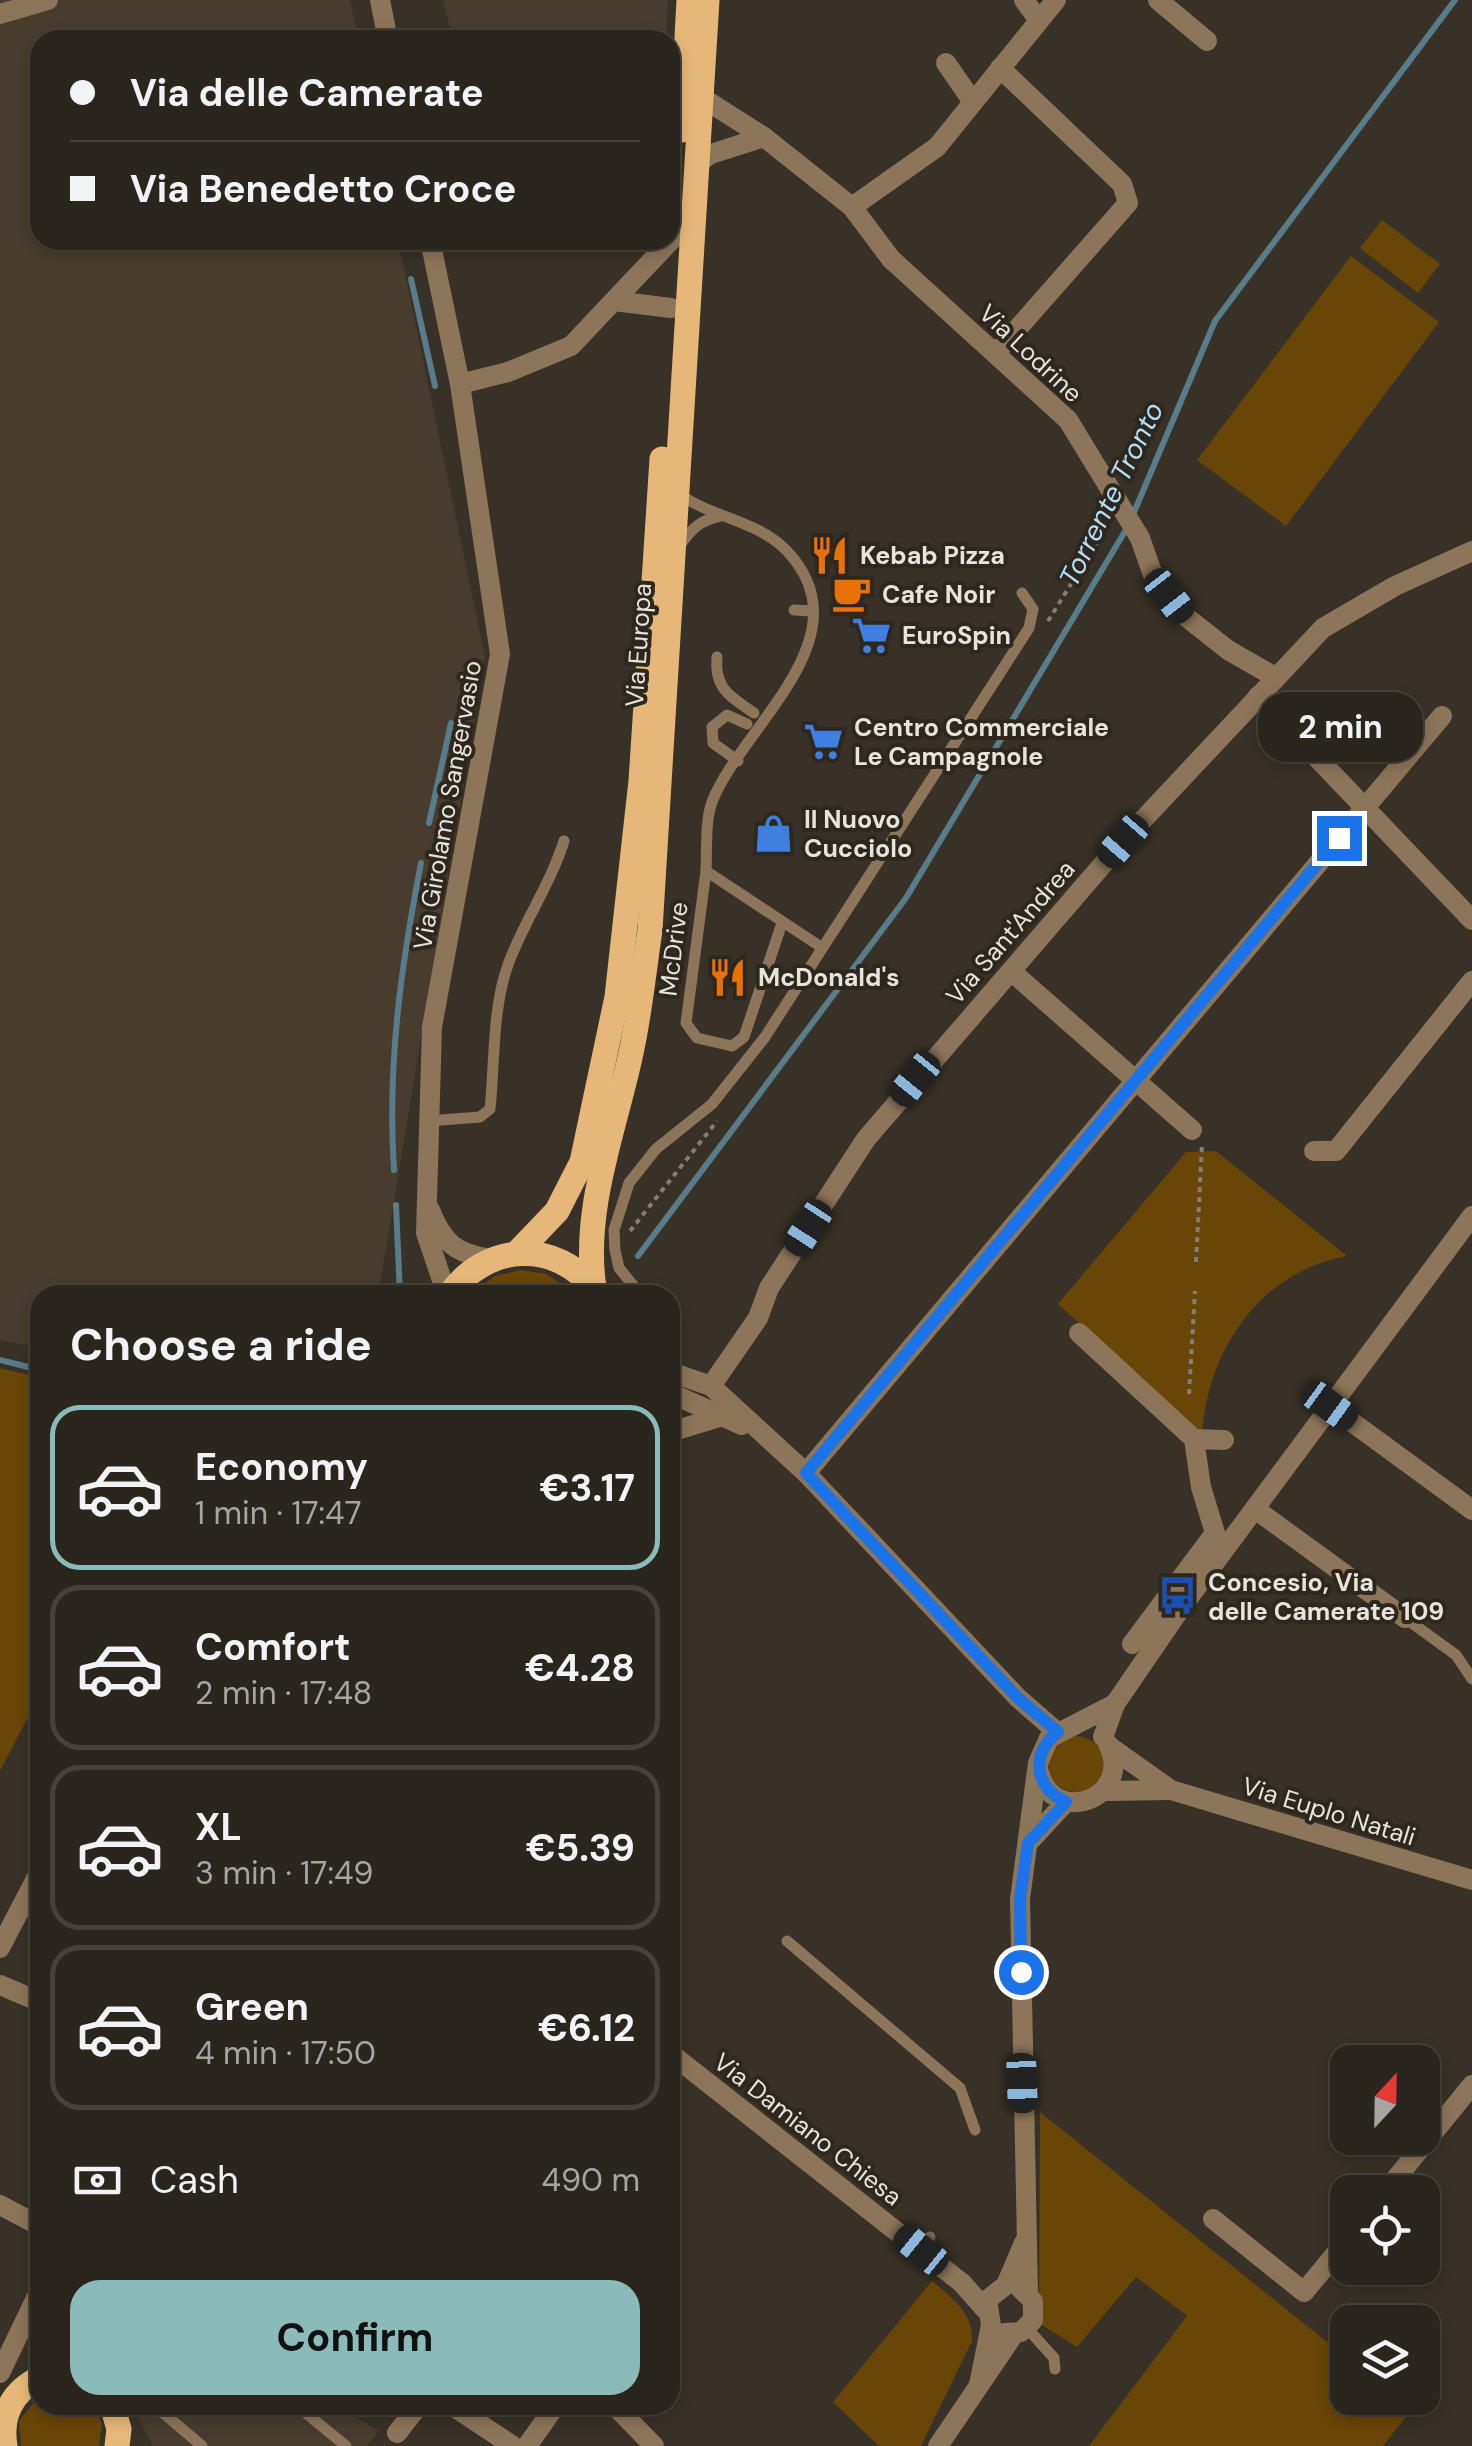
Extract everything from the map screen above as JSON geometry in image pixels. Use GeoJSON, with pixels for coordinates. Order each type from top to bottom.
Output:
{"type":"FeatureCollection","features":[{"type":"Feature","properties":{"kind":"main road","name":"Via Europa"},"geometry":{"type":"LineString","coordinates":[[680,163],[689,0]]}},
{"type":"Feature","properties":{"kind":"main road","name":"Via Europa"},"geometry":{"type":"LineString","coordinates":[[595,1285],[589,1256],[592,1224],[632,1050],[650,930],[707,0]]}},
{"type":"Feature","properties":{"kind":"main road","name":"Via Europa"},"geometry":{"type":"LineString","coordinates":[[517,1252],[557,1211],[582,1162],[617,997],[641,782],[675,250]]}},
{"type":"Feature","properties":{"kind":"main road","name":"Via Europa"},"geometry":{"type":"LineString","coordinates":[[457,1285],[473,1268],[517,1252],[560,1260],[588,1285]]}},
{"type":"Feature","properties":{"kind":"main road"},"geometry":{"type":"LineString","coordinates":[[3,2441],[8,2407],[30,2386]]}},
{"type":"Feature","properties":{"kind":"street"},"geometry":{"type":"LineString","coordinates":[[0,14],[48,0]]}},
{"type":"Feature","properties":{"kind":"street"},"geometry":{"type":"LineString","coordinates":[[380,0],[386,30]]}},
{"type":"Feature","properties":{"kind":"street"},"geometry":{"type":"LineString","coordinates":[[1024,0],[1037,18]]}},
{"type":"Feature","properties":{"kind":"street"},"geometry":{"type":"LineString","coordinates":[[852,207],[937,147],[1037,18],[1056,0]]}},
{"type":"Feature","properties":{"kind":"street"},"geometry":{"type":"LineString","coordinates":[[1158,0],[1206,41]]}},
{"type":"Feature","properties":{"kind":"street"},"geometry":{"type":"LineString","coordinates":[[946,63],[973,102]]}},
{"type":"Feature","properties":{"kind":"street"},"geometry":{"type":"LineString","coordinates":[[997,352],[1128,203],[1122,184],[1000,68]]}},
{"type":"Feature","properties":{"kind":"street","name":"Via Lodrine"},"geometry":{"type":"LineString","coordinates":[[702,97],[764,137],[852,207],[891,259],[1068,420],[1140,538],[1153,575],[1185,616],[1228,650],[1275,677]]}},
{"type":"Feature","properties":{"kind":"street"},"geometry":{"type":"LineString","coordinates":[[698,163],[710,154],[764,137]]}},
{"type":"Feature","properties":{"kind":"street","name":"Via Girolamo Sangervasio"},"geometry":{"type":"LineString","coordinates":[[432,250],[460,384],[500,654],[432,1027],[426,1233],[444,1285]]}},
{"type":"Feature","properties":{"kind":"street"},"geometry":{"type":"LineString","coordinates":[[460,384],[508,372],[571,346],[662,250]]}},
{"type":"Feature","properties":{"kind":"street"},"geometry":{"type":"LineString","coordinates":[[614,302],[672,308]]}},
{"type":"Feature","properties":{"kind":"street","name":"Via Sant'Andrea"},"geometry":{"type":"LineString","coordinates":[[711,1386],[758,1318],[769,1288],[866,1138],[1123,841],[1323,628],[1395,586],[1472,551]]}},
{"type":"Feature","properties":{"kind":"street"},"geometry":{"type":"LineString","coordinates":[[1258,696],[1472,920]]}},
{"type":"Feature","properties":{"kind":"street"},"geometry":{"type":"LineString","coordinates":[[806,1473],[1442,716]]}},
{"type":"Feature","properties":{"kind":"street"},"geometry":{"type":"LineString","coordinates":[[1011,972],[1192,1130]]}},
{"type":"Feature","properties":{"kind":"street"},"geometry":{"type":"LineString","coordinates":[[1314,1152],[1336,1151],[1472,981]]}},
{"type":"Feature","properties":{"kind":"street","name":"Via Girolamo Sangervasio"},"geometry":{"type":"LineString","coordinates":[[428,1203],[447,1244],[467,1256],[491,1259]]}},
{"type":"Feature","properties":{"kind":"street"},"geometry":{"type":"LineString","coordinates":[[1018,1698],[1050,1794],[1066,1802],[1088,1802],[1106,1791],[1113,1778],[1107,1742],[1115,1704],[1250,1504],[1330,1406],[1417,1276],[1472,1216]]}},
{"type":"Feature","properties":{"kind":"street"},"geometry":{"type":"LineString","coordinates":[[1078,1333],[1194,1439],[1215,1533],[1132,1644]]}},
{"type":"Feature","properties":{"kind":"street"},"geometry":{"type":"LineString","coordinates":[[680,1375],[711,1386],[806,1473],[1018,1698],[1062,1730],[1086,1728],[1107,1742]]}},
{"type":"Feature","properties":{"kind":"street"},"geometry":{"type":"LineString","coordinates":[[680,1397],[762,1434]]}},
{"type":"Feature","properties":{"kind":"street"},"geometry":{"type":"LineString","coordinates":[[1330,1406],[1472,1510]]}},
{"type":"Feature","properties":{"kind":"street"},"geometry":{"type":"LineString","coordinates":[[680,1429],[723,1416]]}},
{"type":"Feature","properties":{"kind":"street"},"geometry":{"type":"LineString","coordinates":[[1194,1439],[1224,1440]]}},
{"type":"Feature","properties":{"kind":"street"},"geometry":{"type":"LineString","coordinates":[[1250,1504],[1405,1618]]}},
{"type":"Feature","properties":{"kind":"street"},"geometry":{"type":"LineString","coordinates":[[938,2446],[1035,2310],[1028,2292],[1020,1898],[1039,1763],[1062,1730],[1115,1704]]}},
{"type":"Feature","properties":{"kind":"street","name":"Via Euplo Natali"},"geometry":{"type":"LineString","coordinates":[[1107,1742],[1171,1790]]}},
{"type":"Feature","properties":{"kind":"street","name":"Via Euplo Natali"},"geometry":{"type":"LineString","coordinates":[[1106,1791],[1171,1790],[1472,1880]]}},
{"type":"Feature","properties":{"kind":"street"},"geometry":{"type":"LineString","coordinates":[[1028,1843],[1066,1802]]}},
{"type":"Feature","properties":{"kind":"street"},"geometry":{"type":"LineString","coordinates":[[0,1948],[30,1890]]}},
{"type":"Feature","properties":{"kind":"street"},"geometry":{"type":"LineString","coordinates":[[0,1985],[30,1998]]}},
{"type":"Feature","properties":{"kind":"street","name":"Via Damiano Chiesa"},"geometry":{"type":"LineString","coordinates":[[680,2060],[885,2211],[925,2244],[962,2283],[994,2302]]}},
{"type":"Feature","properties":{"kind":"street"},"geometry":{"type":"LineString","coordinates":[[1399,2175],[1472,2085]]}},
{"type":"Feature","properties":{"kind":"street"},"geometry":{"type":"LineString","coordinates":[[0,2205],[30,2221]]}},
{"type":"Feature","properties":{"kind":"street"},"geometry":{"type":"LineString","coordinates":[[1213,2219],[1304,2292],[1330,2261]]}},
{"type":"Feature","properties":{"kind":"street"},"geometry":{"type":"LineString","coordinates":[[979,2385],[994,2302],[1026,2236]]}},
{"type":"Feature","properties":{"kind":"street"},"geometry":{"type":"LineString","coordinates":[[994,2302],[1028,2292]]}},
{"type":"Feature","properties":{"kind":"street"},"geometry":{"type":"LineString","coordinates":[[994,2302],[1020,2331]]}},
{"type":"Feature","properties":{"kind":"street"},"geometry":{"type":"LineString","coordinates":[[30,2311],[1,2371],[30,2378]]}},
{"type":"Feature","properties":{"kind":"street"},"geometry":{"type":"LineString","coordinates":[[397,2433],[411,2415]]}},
{"type":"Feature","properties":{"kind":"street"},"geometry":{"type":"LineString","coordinates":[[467,2415],[514,2446]]}},
{"type":"Feature","properties":{"kind":"street"},"geometry":{"type":"LineString","coordinates":[[527,2446],[549,2415]]}},
{"type":"Feature","properties":{"kind":"street"},"geometry":{"type":"LineString","coordinates":[[624,2415],[654,2446]]}},
{"type":"Feature","properties":{"kind":"lane"},"geometry":{"type":"LineString","coordinates":[[677,492],[770,537],[789,554],[808,591],[811,611],[804,660],[788,657]]}},
{"type":"Feature","properties":{"kind":"lane"},"geometry":{"type":"LineString","coordinates":[[673,558],[690,530],[705,519],[721,516]]}},
{"type":"Feature","properties":{"kind":"lane"},"geometry":{"type":"LineString","coordinates":[[633,1285],[619,1268],[614,1230],[630,1183],[656,1149],[725,1088],[765,1037],[1029,628],[1033,609],[1022,593]]}},
{"type":"Feature","properties":{"kind":"lane"},"geometry":{"type":"LineString","coordinates":[[794,610],[811,611]]}},
{"type":"Feature","properties":{"kind":"lane"},"geometry":{"type":"LineString","coordinates":[[717,657],[715,675],[722,691],[751,718],[727,715],[712,727],[713,742],[738,762]]}},
{"type":"Feature","properties":{"kind":"lane","name":"McDrive"},"geometry":{"type":"LineString","coordinates":[[782,922],[744,1037],[732,1046],[697,1038],[686,1024],[711,803],[804,660]]}},
{"type":"Feature","properties":{"kind":"lane"},"geometry":{"type":"LineString","coordinates":[[430,1122],[474,1118],[490,1109],[498,1005],[508,963],[552,879],[564,841]]}},
{"type":"Feature","properties":{"kind":"lane"},"geometry":{"type":"LineString","coordinates":[[706,871],[821,948]]}},
{"type":"Feature","properties":{"kind":"lane"},"geometry":{"type":"LineString","coordinates":[[1405,1618],[1456,1655],[1472,1678]]}},
{"type":"Feature","properties":{"kind":"lane"},"geometry":{"type":"LineString","coordinates":[[787,1942],[960,2088],[975,2130]]}},
{"type":"Feature","properties":{"kind":"lane"},"geometry":{"type":"LineString","coordinates":[[1020,2331],[1054,2358],[1055,2369]]}},
{"type":"Feature","properties":{"kind":"lane"},"geometry":{"type":"LineString","coordinates":[[166,2415],[202,2446]]}},
{"type":"Feature","properties":{"kind":"lane"},"geometry":{"type":"LineString","coordinates":[[308,2415],[346,2446]]}},
{"type":"Feature","properties":{"kind":"path"},"geometry":{"type":"LineString","coordinates":[[1192,1130],[1202,1139],[1196,1262]]}},
{"type":"Feature","properties":{"kind":"path"},"geometry":{"type":"LineString","coordinates":[[1188,1394],[1195,1291]]}},
{"type":"Feature","properties":{"kind":"shaded area"},"geometry":{"type":"Polygon","coordinates":[[[0,0],[350,0],[356,30],[30,30],[30,250],[400,250],[485,657],[380,1285],[30,1285],[30,1346],[0,1340],[0,0]]]}},
{"type":"Feature","properties":{"kind":"shaded area"},"geometry":{"type":"Polygon","coordinates":[[[443,0],[668,0],[666,30],[450,30],[443,0]]]}},
{"type":"Feature","properties":{"kind":"shaded area"},"geometry":{"type":"Polygon","coordinates":[[[1382,220],[1440,264],[1418,293],[1360,248],[1382,220]]]}},
{"type":"Feature","properties":{"kind":"shaded area"},"geometry":{"type":"Polygon","coordinates":[[[1351,256],[1439,322],[1286,526],[1197,460],[1351,256]]]}},
{"type":"Feature","properties":{"kind":"shaded area"},"geometry":{"type":"Polygon","coordinates":[[[1216,1151],[1347,1256],[1288,1279],[1244,1319],[1215,1373],[1202,1434],[1058,1304],[1186,1152],[1216,1151]]]}},
{"type":"Feature","properties":{"kind":"shaded area"},"geometry":{"type":"Polygon","coordinates":[[[521,1270],[547,1274],[562,1285],[483,1285],[495,1276],[521,1270]]]}},
{"type":"Feature","properties":{"kind":"shaded area"},"geometry":{"type":"Polygon","coordinates":[[[0,1368],[30,1376],[30,1713],[0,1771],[0,1368]]]}},
{"type":"Feature","properties":{"kind":"shaded area"},"geometry":{"type":"Polygon","coordinates":[[[1076,1736],[1096,1744],[1104,1764],[1096,1784],[1076,1792],[1056,1784],[1048,1764],[1056,1744],[1076,1736]]]}},
{"type":"Feature","properties":{"kind":"shaded area"},"geometry":{"type":"Polygon","coordinates":[[[1040,2112],[1330,2344],[1330,2415],[1407,2415],[1383,2446],[1089,2446],[1187,2316],[1136,2277],[1077,2347],[1039,2323],[1040,2112]]]}},
{"type":"Feature","properties":{"kind":"shaded area"},"geometry":{"type":"Polygon","coordinates":[[[932,2281],[965,2314],[972,2341],[921,2446],[879,2446],[833,2402],[932,2281]]]}},
{"type":"Feature","properties":{"kind":"shaded area"},"geometry":{"type":"Polygon","coordinates":[[[30,2407],[30,2415],[98,2415],[102,2423],[99,2446],[21,2446],[19,2421],[30,2407]]]}},
{"type":"Feature","properties":{"kind":"shaded area"},"geometry":{"type":"Polygon","coordinates":[[[137,2415],[352,2415],[379,2431],[367,2446],[153,2446],[137,2415]]]}},
{"type":"Feature","properties":{"kind":"waterway","name":"Torrente Tronto"},"geometry":{"type":"LineString","coordinates":[[1132,517],[1215,321],[1455,0]]}},
{"type":"Feature","properties":{"kind":"waterway"},"geometry":{"type":"LineString","coordinates":[[411,279],[435,386]]}},
{"type":"Feature","properties":{"kind":"waterway","name":"Torrente Tronto"},"geometry":{"type":"LineString","coordinates":[[638,1256],[906,898],[1127,528]]}},
{"type":"Feature","properties":{"kind":"waterway"},"geometry":{"type":"LineString","coordinates":[[429,823],[451,723]]}},
{"type":"Feature","properties":{"kind":"waterway"},"geometry":{"type":"LineString","coordinates":[[394,1170],[392,1092],[397,1016],[421,863]]}},
{"type":"Feature","properties":{"kind":"waterway"},"geometry":{"type":"LineString","coordinates":[[396,1205],[400,1285]]}},
{"type":"Feature","properties":{"kind":"waterway","name":"Torrente Tronto"},"geometry":{"type":"LineString","coordinates":[[0,1360],[30,1368]]}},
{"type":"Feature","properties":{"kind":"place","name":"Kebab Pizza"},"geometry":{"type":"Point","coordinates":[830,555]}},
{"type":"Feature","properties":{"kind":"place","name":"Cafe Noir"},"geometry":{"type":"Point","coordinates":[852,594]}},
{"type":"Feature","properties":{"kind":"place","name":"EuroSpin"},"geometry":{"type":"Point","coordinates":[872,635]}},
{"type":"Feature","properties":{"kind":"place","name":"Centro Commerciale Le Campagnole"},"geometry":{"type":"Point","coordinates":[824,741]}},
{"type":"Feature","properties":{"kind":"place","name":"Il Nuovo Cucciolo"},"geometry":{"type":"Point","coordinates":[774,833]}},
{"type":"Feature","properties":{"kind":"place","name":"McDonald's"},"geometry":{"type":"Point","coordinates":[728,977]}},
{"type":"Feature","properties":{"kind":"place","name":"Concesio, Via delle Camerate 109"},"geometry":{"type":"Point","coordinates":[1178,1596]}},
{"type":"Feature","properties":{"kind":"route"},"geometry":{"type":"LineString","coordinates":[[1021,1972],[1020,1898],[1028,1843],[1066,1802],[1050,1794],[1038,1770],[1043,1746],[1058,1732],[1018,1698],[806,1473],[1339,838]]}}]}
